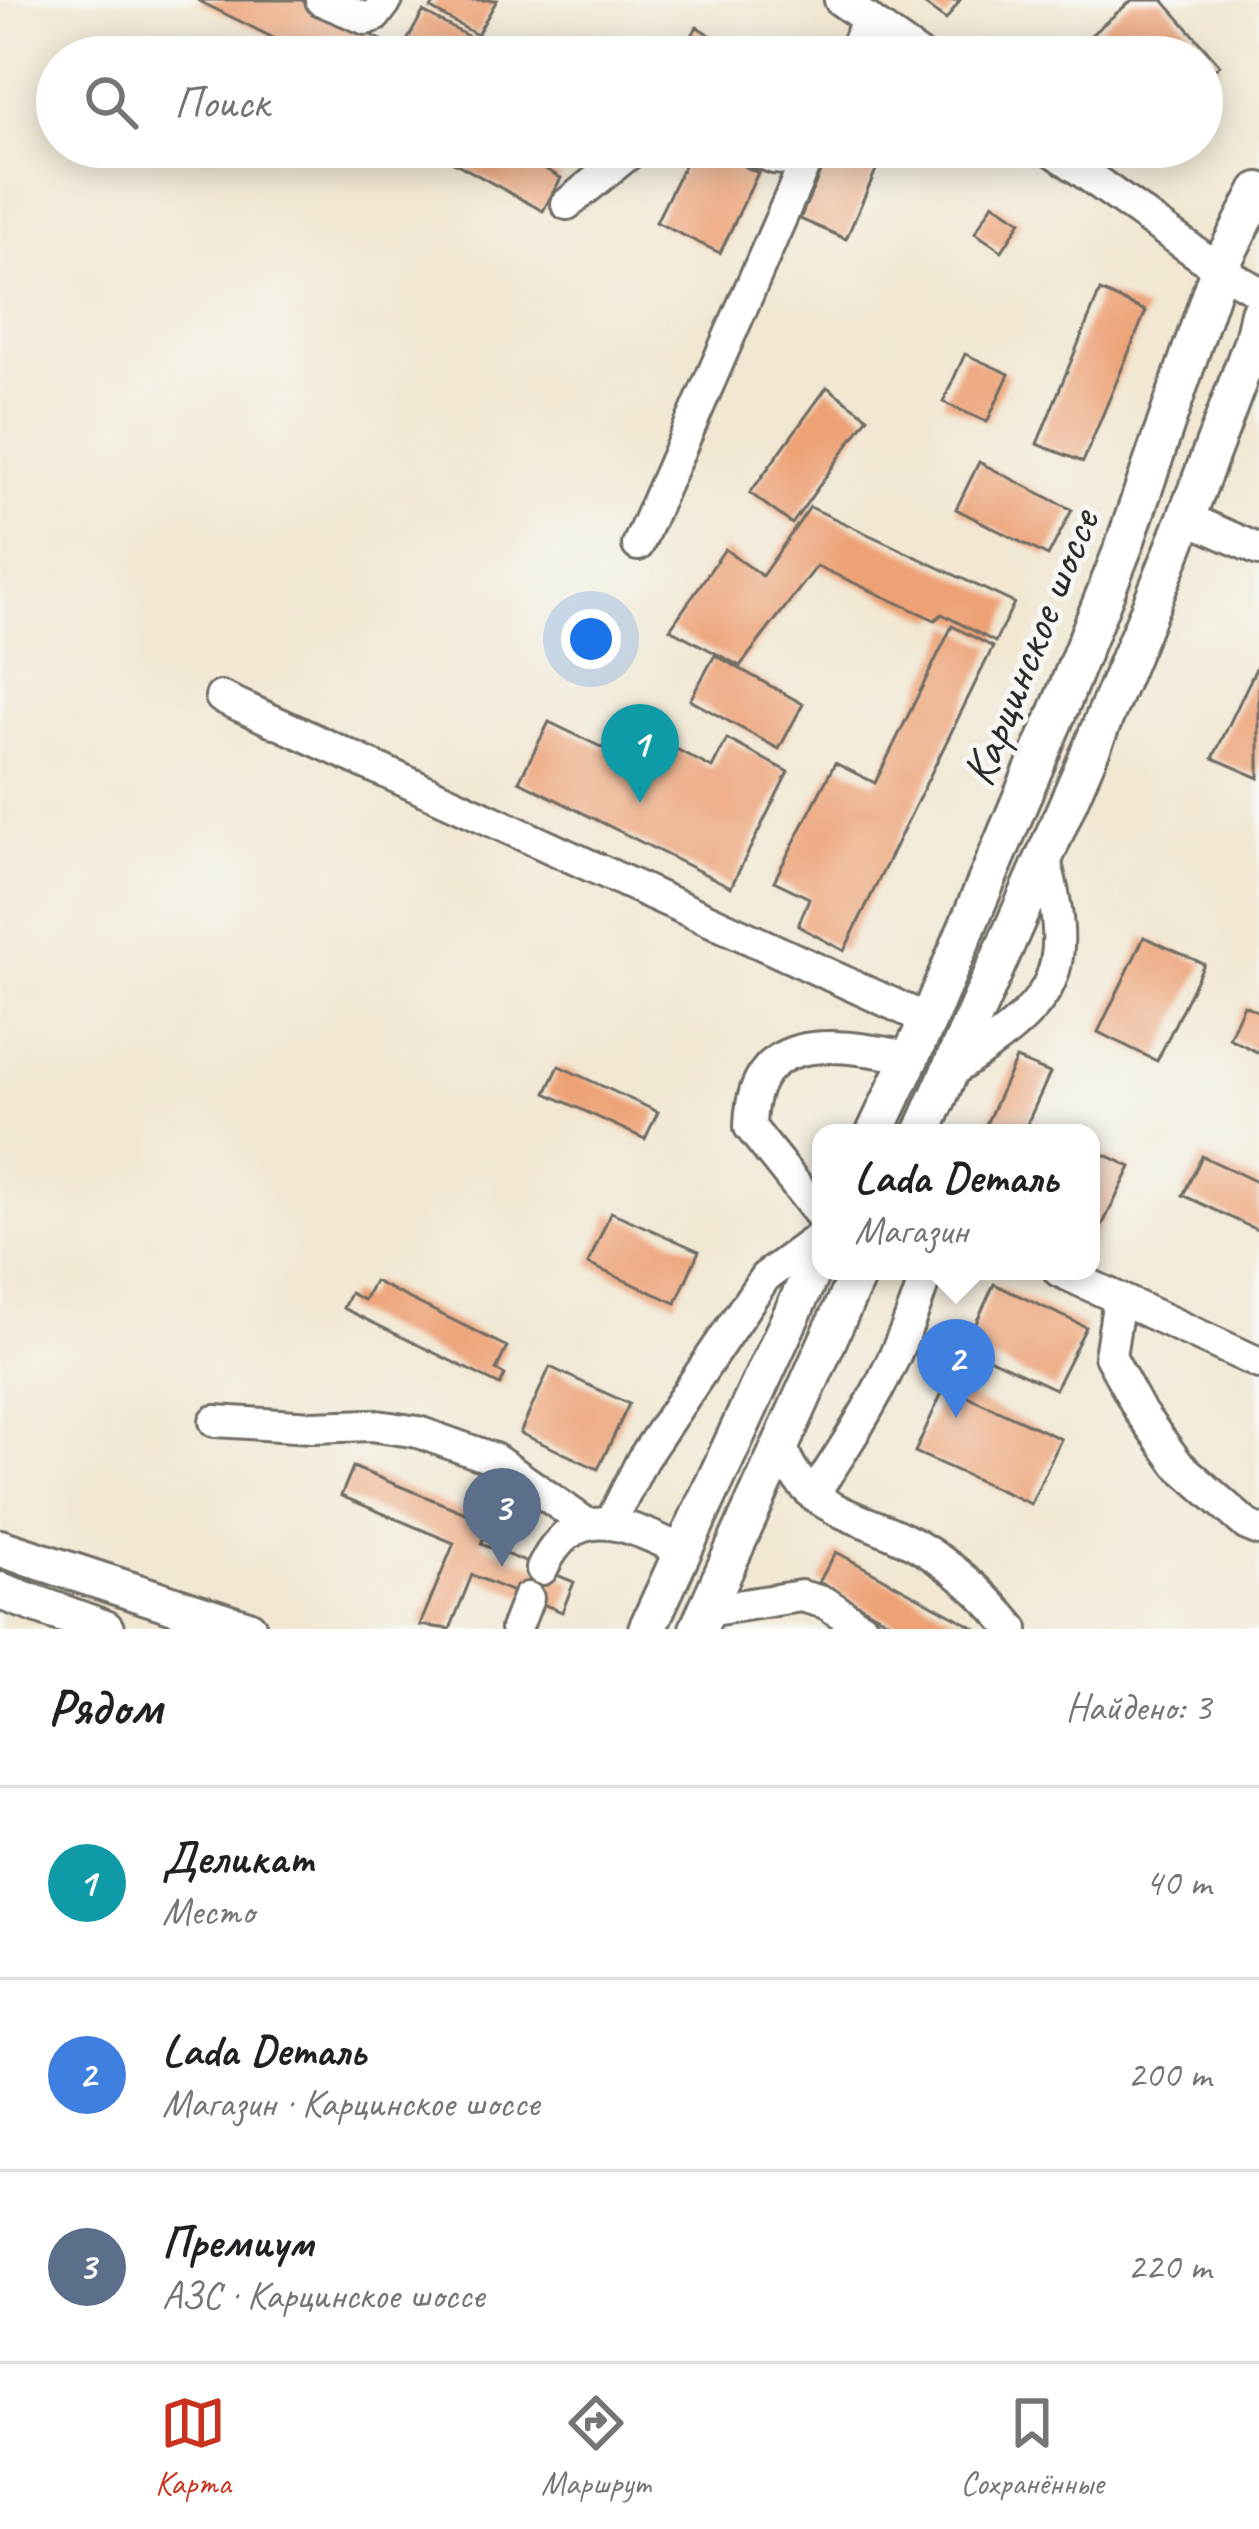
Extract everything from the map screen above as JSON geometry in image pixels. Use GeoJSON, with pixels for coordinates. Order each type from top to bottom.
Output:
{"type":"FeatureCollection","features":[{"type":"Feature","properties":{"kind":"main road","name":"Карцинское шоссе"},"geometry":{"type":"LineString","coordinates":[[878,1124],[928,1020],[1124,546],[1219,269],[1259,191]]}},
{"type":"Feature","properties":{"kind":"main road","name":"Карцинское шоссе"},"geometry":{"type":"LineString","coordinates":[[926,1124],[1187,518],[1259,313]]}},
{"type":"Feature","properties":{"kind":"main road"},"geometry":{"type":"LineString","coordinates":[[647,1629],[812,1271]]}},
{"type":"Feature","properties":{"kind":"main road"},"geometry":{"type":"LineString","coordinates":[[702,1620],[856,1280]]}},
{"type":"Feature","properties":{"kind":"main road"},"geometry":{"type":"LineString","coordinates":[[0,1548],[248,1629]]}},
{"type":"Feature","properties":{"kind":"main road"},"geometry":{"type":"LineString","coordinates":[[0,1592],[105,1629]]}},
{"type":"Feature","properties":{"kind":"street"},"geometry":{"type":"LineString","coordinates":[[321,0],[366,19],[375,16],[387,0]]}},
{"type":"Feature","properties":{"kind":"street"},"geometry":{"type":"LineString","coordinates":[[840,0],[892,36]]}},
{"type":"Feature","properties":{"kind":"street"},"geometry":{"type":"LineString","coordinates":[[860,36],[868,19]]}},
{"type":"Feature","properties":{"kind":"street"},"geometry":{"type":"LineString","coordinates":[[567,204],[611,168]]}},
{"type":"Feature","properties":{"kind":"street"},"geometry":{"type":"LineString","coordinates":[[638,544],[803,168]]}},
{"type":"Feature","properties":{"kind":"street"},"geometry":{"type":"LineString","coordinates":[[1077,168],[1259,292]]}},
{"type":"Feature","properties":{"kind":"street"},"geometry":{"type":"LineString","coordinates":[[1187,518],[1259,550]]}},
{"type":"Feature","properties":{"kind":"street"},"geometry":{"type":"LineString","coordinates":[[221,697],[928,1020]]}},
{"type":"Feature","properties":{"kind":"street"},"geometry":{"type":"LineString","coordinates":[[948,1074],[1038,1005],[1055,972],[1061,938],[1044,857]]}},
{"type":"Feature","properties":{"kind":"street"},"geometry":{"type":"LineString","coordinates":[[812,1205],[750,1127],[758,1083],[773,1062],[825,1044],[910,1057]]}},
{"type":"Feature","properties":{"kind":"street"},"geometry":{"type":"LineString","coordinates":[[599,1523],[765,1277],[812,1243]]}},
{"type":"Feature","properties":{"kind":"street"},"geometry":{"type":"LineString","coordinates":[[813,1495],[859,1430],[882,1386],[912,1322],[925,1280]]}},
{"type":"Feature","properties":{"kind":"street"},"geometry":{"type":"LineString","coordinates":[[1078,1280],[1259,1363]]}},
{"type":"Feature","properties":{"kind":"street"},"geometry":{"type":"LineString","coordinates":[[1119,1299],[1110,1356],[1141,1413],[1178,1464],[1247,1525],[1259,1530]]}},
{"type":"Feature","properties":{"kind":"street"},"geometry":{"type":"LineString","coordinates":[[215,1421],[371,1425],[418,1432],[494,1459],[599,1523]]}},
{"type":"Feature","properties":{"kind":"street"},"geometry":{"type":"LineString","coordinates":[[782,1444],[788,1467],[803,1488],[836,1510],[919,1546],[992,1603],[1013,1629]]}},
{"type":"Feature","properties":{"kind":"street"},"geometry":{"type":"LineString","coordinates":[[542,1569],[552,1547],[567,1534],[599,1523],[631,1526],[683,1551]]}},
{"type":"Feature","properties":{"kind":"street"},"geometry":{"type":"LineString","coordinates":[[702,1620],[801,1596],[826,1603],[864,1629]]}},
{"type":"Feature","properties":{"kind":"street"},"geometry":{"type":"LineString","coordinates":[[516,1629],[528,1598]]}},
{"type":"Feature","properties":{"kind":"building"},"geometry":{"type":"Polygon","coordinates":[[[197,0],[301,0],[373,36],[270,36],[197,0]]]}},
{"type":"Feature","properties":{"kind":"building"},"geometry":{"type":"Polygon","coordinates":[[[436,0],[497,0],[477,35],[431,9],[436,0]]]}},
{"type":"Feature","properties":{"kind":"building"},"geometry":{"type":"Polygon","coordinates":[[[918,0],[960,0],[946,20],[918,0]]]}},
{"type":"Feature","properties":{"kind":"building"},"geometry":{"type":"Polygon","coordinates":[[[1132,0],[1163,0],[1195,36],[1090,36],[1132,0]]]}},
{"type":"Feature","properties":{"kind":"building"},"geometry":{"type":"Polygon","coordinates":[[[423,12],[468,36],[410,36],[423,12]]]}},
{"type":"Feature","properties":{"kind":"building"},"geometry":{"type":"Polygon","coordinates":[[[464,168],[544,168],[561,178],[543,211],[464,168]]]}},
{"type":"Feature","properties":{"kind":"building"},"geometry":{"type":"Polygon","coordinates":[[[683,168],[748,168],[758,173],[720,253],[656,222],[683,168]]]}},
{"type":"Feature","properties":{"kind":"building"},"geometry":{"type":"Polygon","coordinates":[[[822,168],[877,168],[846,239],[800,219],[822,168]]]}},
{"type":"Feature","properties":{"kind":"building"},"geometry":{"type":"Polygon","coordinates":[[[993,203],[1021,221],[1002,251],[975,233],[993,203]]]}},
{"type":"Feature","properties":{"kind":"building"},"geometry":{"type":"Polygon","coordinates":[[[1100,291],[1146,311],[1083,462],[1037,444],[1100,291]]]}},
{"type":"Feature","properties":{"kind":"building"},"geometry":{"type":"Polygon","coordinates":[[[965,354],[1009,374],[987,422],[943,402],[965,354]]]}},
{"type":"Feature","properties":{"kind":"building"},"geometry":{"type":"Polygon","coordinates":[[[827,387],[868,417],[792,524],[750,493],[827,387]]]}},
{"type":"Feature","properties":{"kind":"building"},"geometry":{"type":"Polygon","coordinates":[[[979,462],[1072,510],[1048,556],[956,509],[979,462]]]}},
{"type":"Feature","properties":{"kind":"building"},"geometry":{"type":"Polygon","coordinates":[[[810,507],[1014,603],[995,642],[942,614],[935,620],[817,566],[740,666],[670,629],[725,549],[762,576],[810,507]]]}},
{"type":"Feature","properties":{"kind":"building"},"geometry":{"type":"Polygon","coordinates":[[[952,626],[993,647],[844,951],[798,926],[809,898],[774,881],[835,763],[875,783],[952,626]]]}},
{"type":"Feature","properties":{"kind":"building"},"geometry":{"type":"Polygon","coordinates":[[[715,655],[803,704],[779,749],[690,700],[715,655]]]}},
{"type":"Feature","properties":{"kind":"building"},"geometry":{"type":"Polygon","coordinates":[[[1259,662],[1259,778],[1213,758],[1259,662]]]}},
{"type":"Feature","properties":{"kind":"building"},"geometry":{"type":"Polygon","coordinates":[[[618,718],[712,768],[727,739],[788,772],[731,887],[519,781],[549,722],[603,748],[618,718]]]}},
{"type":"Feature","properties":{"kind":"building"},"geometry":{"type":"Polygon","coordinates":[[[1144,937],[1204,964],[1157,1061],[1098,1032],[1144,937]]]}},
{"type":"Feature","properties":{"kind":"building"},"geometry":{"type":"Polygon","coordinates":[[[1244,1005],[1259,1012],[1259,1053],[1229,1038],[1244,1005]]]}},
{"type":"Feature","properties":{"kind":"building"},"geometry":{"type":"Polygon","coordinates":[[[1016,1059],[1050,1073],[1027,1124],[986,1124],[1016,1059]]]}},
{"type":"Feature","properties":{"kind":"building"},"geometry":{"type":"Polygon","coordinates":[[[559,1066],[658,1112],[645,1139],[546,1093],[559,1066]]]}},
{"type":"Feature","properties":{"kind":"building"},"geometry":{"type":"Polygon","coordinates":[[[1100,1152],[1131,1167],[1100,1230],[1100,1152]]]}},
{"type":"Feature","properties":{"kind":"building"},"geometry":{"type":"Polygon","coordinates":[[[1202,1156],[1259,1183],[1259,1231],[1183,1195],[1202,1156]]]}},
{"type":"Feature","properties":{"kind":"building"},"geometry":{"type":"Polygon","coordinates":[[[611,1212],[699,1251],[676,1303],[588,1264],[611,1212]]]}},
{"type":"Feature","properties":{"kind":"building"},"geometry":{"type":"Polygon","coordinates":[[[374,1281],[507,1347],[496,1370],[505,1375],[500,1385],[343,1308],[350,1293],[364,1300],[374,1281]]]}},
{"type":"Feature","properties":{"kind":"building"},"geometry":{"type":"Polygon","coordinates":[[[994,1284],[1086,1327],[1055,1389],[965,1347],[994,1284]]]}},
{"type":"Feature","properties":{"kind":"building"},"geometry":{"type":"Polygon","coordinates":[[[550,1367],[629,1404],[598,1469],[520,1433],[550,1367]]]}},
{"type":"Feature","properties":{"kind":"building"},"geometry":{"type":"Polygon","coordinates":[[[945,1386],[1061,1439],[1031,1504],[915,1452],[945,1386]]]}},
{"type":"Feature","properties":{"kind":"building"},"geometry":{"type":"Polygon","coordinates":[[[353,1467],[490,1523],[481,1544],[574,1582],[562,1612],[472,1575],[450,1629],[420,1625],[454,1543],[341,1496],[353,1467]]]}},
{"type":"Feature","properties":{"kind":"building"},"geometry":{"type":"Polygon","coordinates":[[[836,1552],[977,1629],[902,1629],[819,1582],[836,1552]]]}},
{"type":"Feature","properties":{"kind":"place","name":"Деликат"},"geometry":{"type":"Point","coordinates":[640,803]}},
{"type":"Feature","properties":{"kind":"place","name":"Lada Dеталь"},"geometry":{"type":"Point","coordinates":[956,1418]}},
{"type":"Feature","properties":{"kind":"place","name":"Премиум"},"geometry":{"type":"Point","coordinates":[502,1567]}}]}
